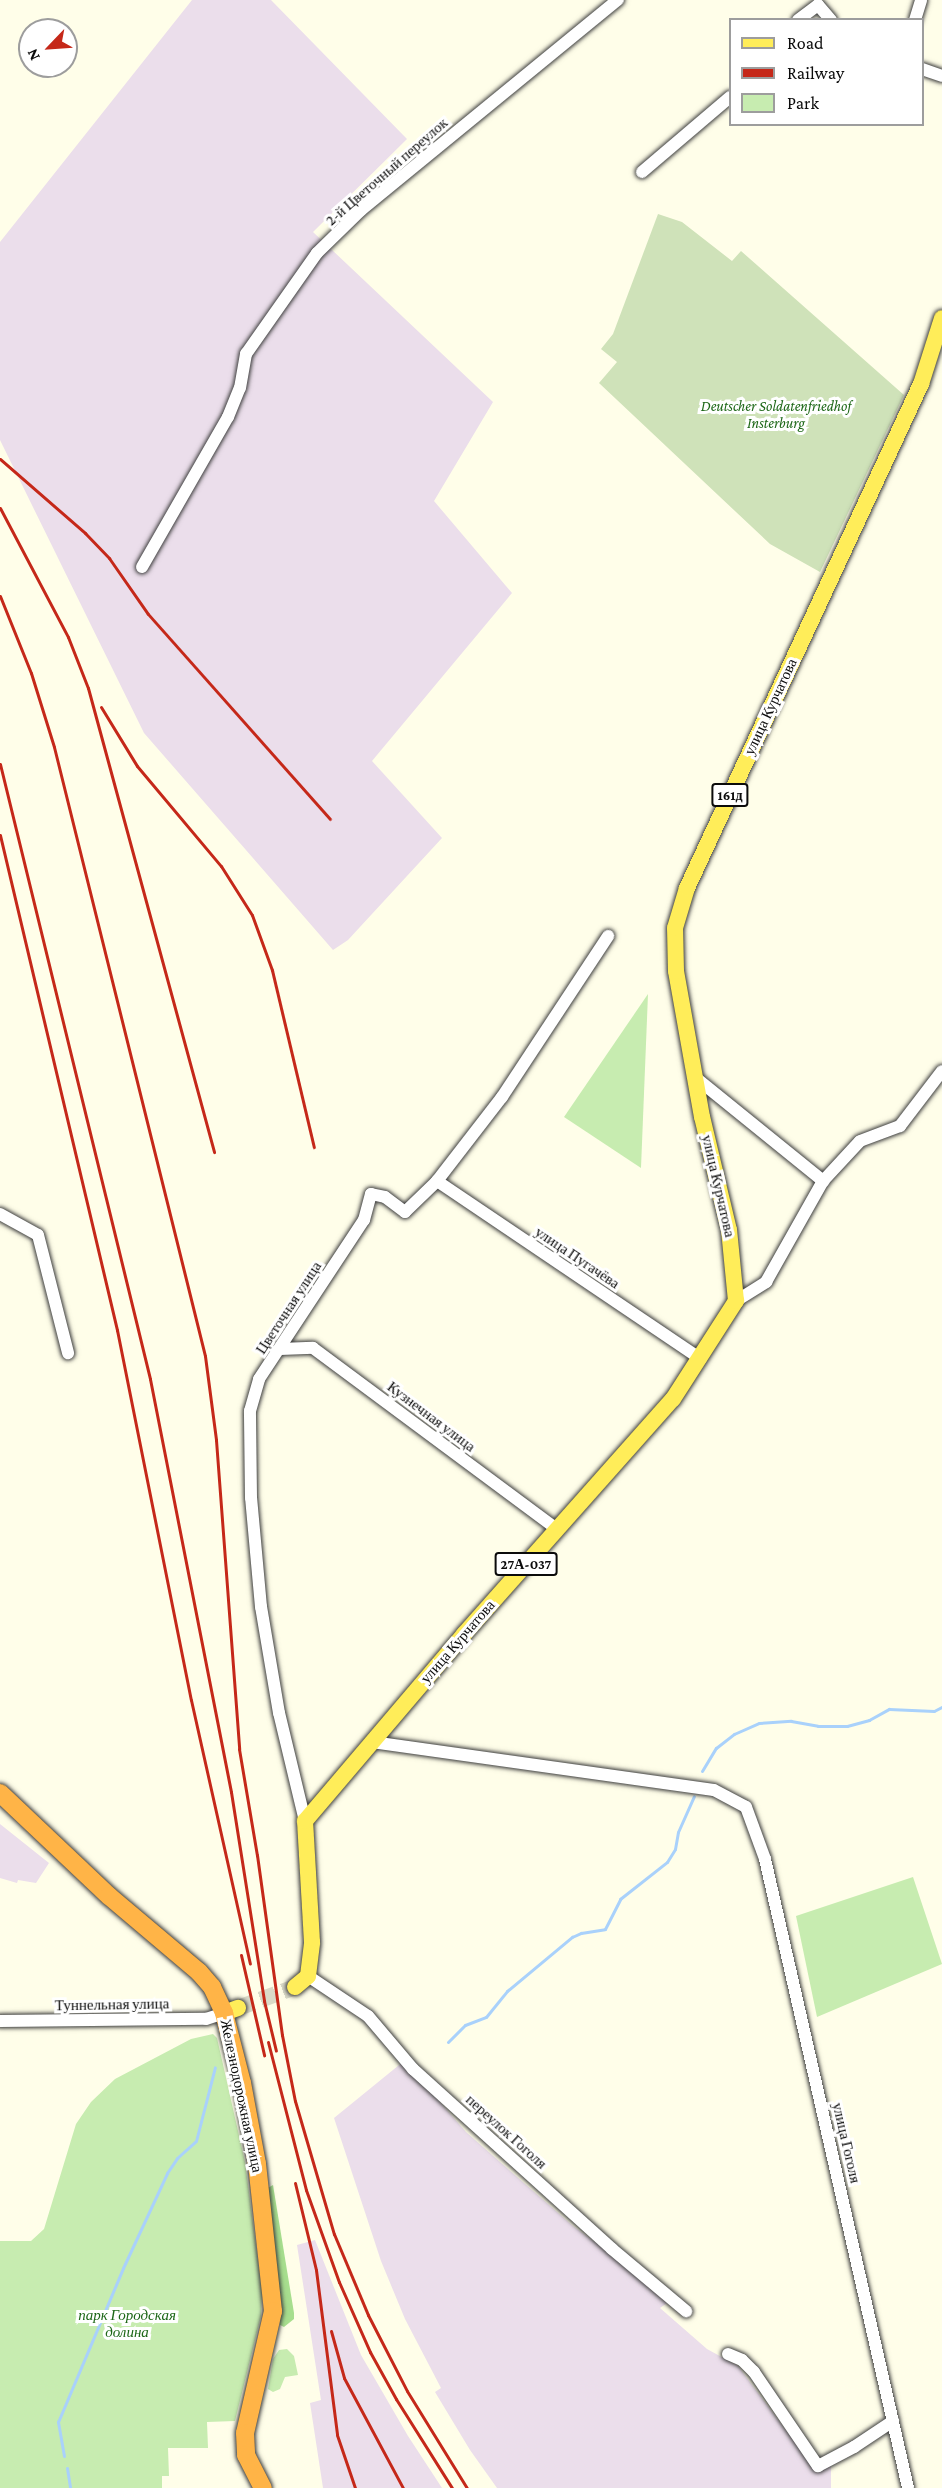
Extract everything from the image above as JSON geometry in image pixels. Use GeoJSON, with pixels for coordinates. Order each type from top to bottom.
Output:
{"type":"FeatureCollection","features":[{"type":"Feature","properties":{"kind":"highway","name":"Железнодорожная улица"},"geometry":{"type":"LineString","coordinates":[[0,1793],[110,1896],[199,1972],[231,2011],[257,2164],[273,2311],[245,2433],[246,2455],[263,2488]]}},
{"type":"Feature","properties":{"kind":"main road","name":"улица Курчатова"},"geometry":{"type":"LineString","coordinates":[[305,1821],[557,1529],[673,1399],[701,1359],[736,1301],[729,1230],[702,1117],[676,971],[675,928],[687,888],[921,384],[942,318]]}},
{"type":"Feature","properties":{"kind":"main road"},"geometry":{"type":"LineString","coordinates":[[301,1981],[312,1942],[305,1821]]}},
{"type":"Feature","properties":{"kind":"street","name":"2-й Цветочный переулок"},"geometry":{"type":"LineString","coordinates":[[142,567],[228,417],[240,388],[246,354],[317,253],[361,210],[618,0]]}},
{"type":"Feature","properties":{"kind":"street"},"geometry":{"type":"LineString","coordinates":[[916,18],[921,0]]}},
{"type":"Feature","properties":{"kind":"street"},"geometry":{"type":"LineString","coordinates":[[801,18],[818,5],[829,18]]}},
{"type":"Feature","properties":{"kind":"street"},"geometry":{"type":"LineString","coordinates":[[924,70],[942,76]]}},
{"type":"Feature","properties":{"kind":"street"},"geometry":{"type":"LineString","coordinates":[[642,172],[729,98]]}},
{"type":"Feature","properties":{"kind":"street","name":"Цветочная улица"},"geometry":{"type":"LineString","coordinates":[[305,1821],[279,1713],[261,1607],[251,1498],[250,1411],[259,1379],[364,1220],[371,1194],[385,1197],[405,1212],[436,1181],[502,1097],[608,936]]}},
{"type":"Feature","properties":{"kind":"street"},"geometry":{"type":"LineString","coordinates":[[736,1301],[766,1282],[823,1181],[860,1141],[900,1126],[942,1071]]}},
{"type":"Feature","properties":{"kind":"street"},"geometry":{"type":"LineString","coordinates":[[696,1078],[823,1181]]}},
{"type":"Feature","properties":{"kind":"street","name":"улица Пугачёва"},"geometry":{"type":"LineString","coordinates":[[436,1181],[701,1359]]}},
{"type":"Feature","properties":{"kind":"street"},"geometry":{"type":"LineString","coordinates":[[0,1214],[38,1235],[68,1353]]}},
{"type":"Feature","properties":{"kind":"street","name":"Кузнечная улица"},"geometry":{"type":"LineString","coordinates":[[280,1349],[313,1348],[557,1529]]}},
{"type":"Feature","properties":{"kind":"street","name":"улица Гоголя"},"geometry":{"type":"LineString","coordinates":[[372,1742],[714,1790],[746,1807],[765,1859],[908,2488]]}},
{"type":"Feature","properties":{"kind":"street","name":"переулок Гоголя"},"geometry":{"type":"LineString","coordinates":[[301,1981],[368,2016],[413,2069],[612,2249],[686,2311]]}},
{"type":"Feature","properties":{"kind":"street","name":"Туннельная улица"},"geometry":{"type":"LineString","coordinates":[[0,2021],[206,2019],[231,2011]]}},
{"type":"Feature","properties":{"kind":"street"},"geometry":{"type":"LineString","coordinates":[[728,2354],[742,2360],[754,2372],[818,2466],[854,2447],[893,2421]]}},
{"type":"Feature","properties":{"kind":"shaded area"},"geometry":{"type":"Polygon","coordinates":[[[192,0],[271,0],[407,139],[313,232],[493,402],[434,501],[512,593],[372,761],[442,838],[348,940],[333,950],[144,733],[0,440],[0,242],[192,0]]]}},
{"type":"Feature","properties":{"kind":"shaded area"},"geometry":{"type":"Polygon","coordinates":[[[0,1824],[49,1863],[36,1883],[18,1880],[17,1883],[0,1878],[0,1824]]]}},
{"type":"Feature","properties":{"kind":"shaded area"},"geometry":{"type":"Polygon","coordinates":[[[404,2061],[466,2132],[573,2226],[673,2299],[660,2308],[707,2349],[738,2366],[817,2472],[831,2464],[831,2488],[497,2488],[470,2450],[435,2392],[441,2388],[405,2319],[381,2261],[334,2118],[404,2061]]]}},
{"type":"Feature","properties":{"kind":"shaded area"},"geometry":{"type":"Polygon","coordinates":[[[315,2240],[361,2355],[408,2436],[442,2488],[323,2488],[310,2403],[321,2400],[297,2245],[315,2240]]]}},
{"type":"Feature","properties":{"kind":"green space","name":"Deutscher Soldatenfriedhof Insterburg"},"geometry":{"type":"Polygon","coordinates":[[[658,214],[682,222],[732,261],[741,251],[904,395],[820,572],[770,544],[599,383],[617,362],[601,349],[613,334],[658,214]]]}},
{"type":"Feature","properties":{"kind":"green space"},"geometry":{"type":"Polygon","coordinates":[[[648,994],[641,1168],[564,1117],[648,994]]]}},
{"type":"Feature","properties":{"kind":"green space"},"geometry":{"type":"Polygon","coordinates":[[[913,1877],[942,1964],[817,2017],[796,1916],[913,1877]]]}},
{"type":"Feature","properties":{"kind":"green space","name":"парк Городская долина"},"geometry":{"type":"Polygon","coordinates":[[[213,2034],[217,2038],[245,2162],[262,2292],[261,2316],[235,2421],[207,2422],[208,2448],[168,2448],[169,2476],[162,2476],[162,2488],[0,2488],[0,2241],[31,2241],[44,2229],[76,2124],[91,2102],[115,2079],[191,2039],[213,2034]]]}},
{"type":"Feature","properties":{"kind":"green space"},"geometry":{"type":"Polygon","coordinates":[[[273,2185],[294,2313],[294,2319],[284,2327],[280,2325],[266,2189],[273,2185]]]}},
{"type":"Feature","properties":{"kind":"green space"},"geometry":{"type":"Polygon","coordinates":[[[287,2349],[294,2356],[298,2375],[285,2377],[280,2389],[273,2392],[268,2389],[273,2359],[279,2350],[287,2349]]]}},
{"type":"Feature","properties":{"kind":"waterway"},"geometry":{"type":"LineString","coordinates":[[702,1771],[716,1748],[734,1734],[759,1723],[791,1721],[818,1726],[847,1726],[869,1720],[889,1709],[934,1711],[942,1707]]}},
{"type":"Feature","properties":{"kind":"waterway"},"geometry":{"type":"LineString","coordinates":[[448,2042],[465,2025],[486,2017],[507,1991],[572,1937],[605,1929],[620,1899],[667,1862],[675,1849],[678,1832],[694,1796]]}},
{"type":"Feature","properties":{"kind":"waterway"},"geometry":{"type":"LineString","coordinates":[[64,2456],[58,2422],[123,2268],[167,2173],[177,2158],[196,2141],[215,2067]]}},
{"type":"Feature","properties":{"kind":"waterway"},"geometry":{"type":"LineString","coordinates":[[67,2468],[70,2488]]}},
{"type":"Feature","properties":{"kind":"tunnel"},"geometry":{"type":"LineString","coordinates":[[238,2008],[295,1987]]}},
{"type":"Feature","properties":{"kind":"railway"},"geometry":{"type":"LineString","coordinates":[[0,459],[85,533],[109,558],[148,614],[330,819]]}},
{"type":"Feature","properties":{"kind":"railway"},"geometry":{"type":"LineString","coordinates":[[0,508],[68,637],[88,688],[214,1152]]}},
{"type":"Feature","properties":{"kind":"railway"},"geometry":{"type":"LineString","coordinates":[[0,596],[31,673],[54,747],[205,1356],[216,1440],[239,1749],[257,1855],[282,2035],[295,2101],[334,2234],[368,2315],[407,2391],[467,2488]]}},
{"type":"Feature","properties":{"kind":"railway"},"geometry":{"type":"LineString","coordinates":[[101,707],[137,766],[221,866],[252,915],[272,970],[314,1147]]}},
{"type":"Feature","properties":{"kind":"railway"},"geometry":{"type":"LineString","coordinates":[[0,764],[150,1379],[231,1792],[264,2001],[276,2051]]}},
{"type":"Feature","properties":{"kind":"railway"},"geometry":{"type":"LineString","coordinates":[[0,835],[117,1330],[191,1700],[250,1963]]}},
{"type":"Feature","properties":{"kind":"railway"},"geometry":{"type":"LineString","coordinates":[[241,1955],[264,2055]]}},
{"type":"Feature","properties":{"kind":"railway"},"geometry":{"type":"LineString","coordinates":[[268,2042],[306,2190],[339,2282],[370,2352],[396,2399],[452,2488]]}},
{"type":"Feature","properties":{"kind":"railway"},"geometry":{"type":"LineString","coordinates":[[295,2183],[316,2270],[337,2435],[355,2488]]}},
{"type":"Feature","properties":{"kind":"railway"},"geometry":{"type":"LineString","coordinates":[[331,2331],[344,2378],[403,2488]]}}]}
